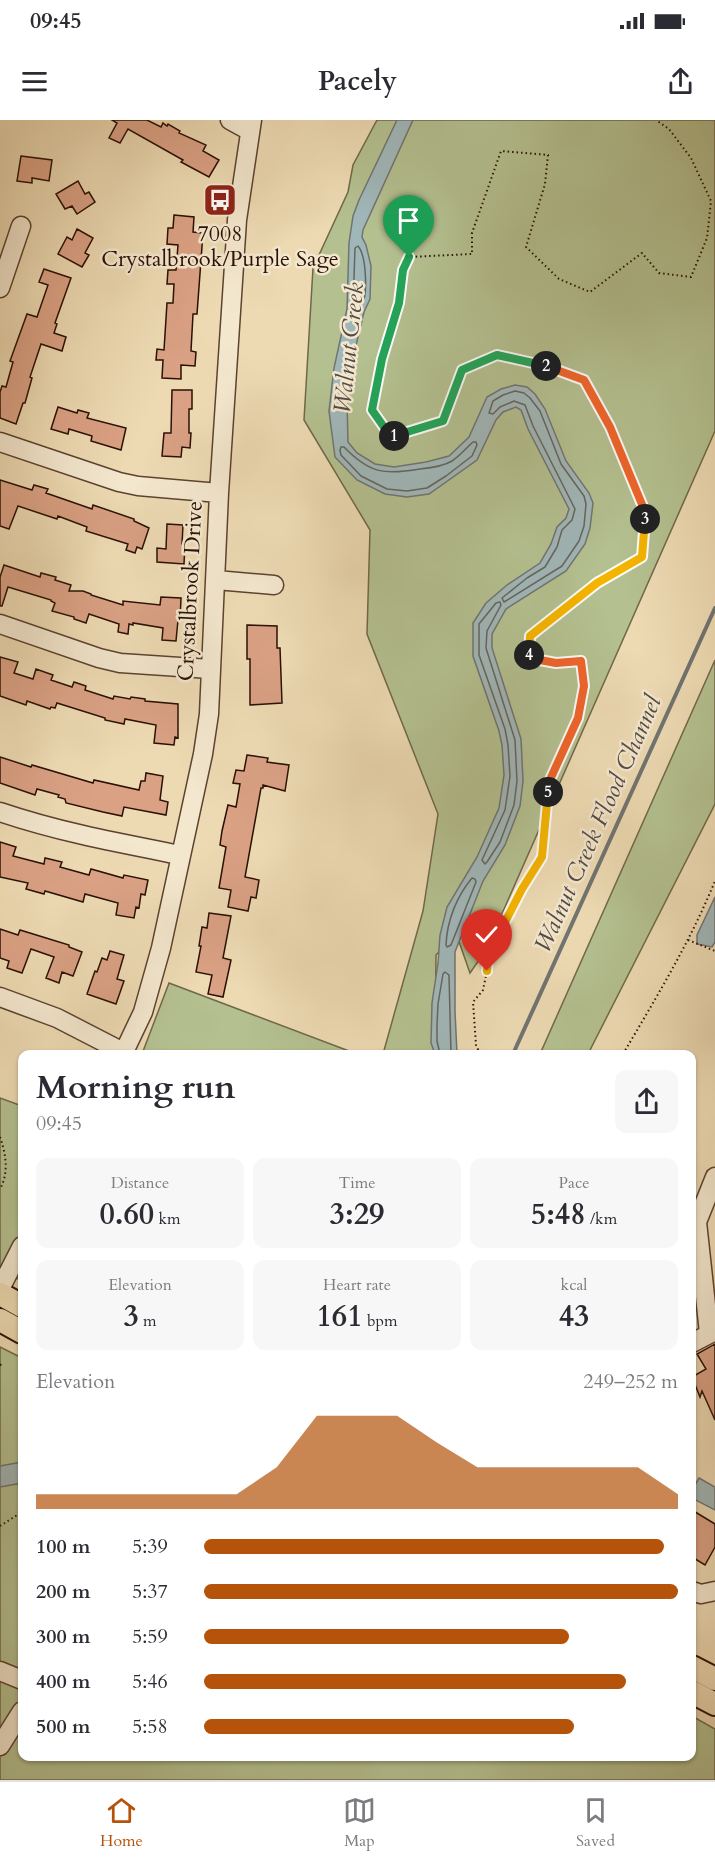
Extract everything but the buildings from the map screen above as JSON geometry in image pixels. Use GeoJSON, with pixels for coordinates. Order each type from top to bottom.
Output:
{"type":"FeatureCollection","features":[{"type":"Feature","properties":{"kind":"main road"},"geometry":{"type":"LineString","coordinates":[[0,1292],[18,1303]]}},
{"type":"Feature","properties":{"kind":"main road"},"geometry":{"type":"LineString","coordinates":[[0,1320],[18,1330]]}},
{"type":"Feature","properties":{"kind":"main road"},"geometry":{"type":"LineString","coordinates":[[696,1669],[715,1679]]}},
{"type":"Feature","properties":{"kind":"main road"},"geometry":{"type":"LineString","coordinates":[[696,1694],[715,1704]]}},
{"type":"Feature","properties":{"kind":"street"},"geometry":{"type":"LineString","coordinates":[[230,120],[251,125]]}},
{"type":"Feature","properties":{"kind":"street","name":"Crystalbrook Drive"},"geometry":{"type":"LineString","coordinates":[[127,1050],[153,982],[203,754],[208,714],[219,493],[237,220],[251,125]]}},
{"type":"Feature","properties":{"kind":"street"},"geometry":{"type":"LineString","coordinates":[[0,288],[21,226]]}},
{"type":"Feature","properties":{"kind":"street"},"geometry":{"type":"LineString","coordinates":[[0,442],[119,482],[138,486],[219,493]]}},
{"type":"Feature","properties":{"kind":"street"},"geometry":{"type":"LineString","coordinates":[[216,580],[274,585]]}},
{"type":"Feature","properties":{"kind":"street"},"geometry":{"type":"LineString","coordinates":[[0,624],[120,663],[210,669]]}},
{"type":"Feature","properties":{"kind":"street"},"geometry":{"type":"LineString","coordinates":[[0,812],[64,832],[180,855]]}},
{"type":"Feature","properties":{"kind":"street"},"geometry":{"type":"LineString","coordinates":[[0,997],[57,1018],[117,1050]]}},
{"type":"Feature","properties":{"kind":"street"},"geometry":{"type":"LineString","coordinates":[[696,1341],[712,1332],[697,1222],[715,1177]]}},
{"type":"Feature","properties":{"kind":"street"},"geometry":{"type":"LineString","coordinates":[[0,1292],[18,1254]]}},
{"type":"Feature","properties":{"kind":"street"},"geometry":{"type":"LineString","coordinates":[[0,1671],[18,1678]]}},
{"type":"Feature","properties":{"kind":"street"},"geometry":{"type":"LineString","coordinates":[[0,1746],[18,1717]]}},
{"type":"Feature","properties":{"kind":"path"},"geometry":{"type":"LineString","coordinates":[[478,1050],[473,1002],[483,990],[489,940],[501,930],[542,857],[549,782],[578,718],[584,686],[581,661],[556,663],[529,658],[530,636],[597,583],[642,557],[646,514],[610,427],[584,380],[546,367],[497,355],[462,370],[443,421],[391,437],[372,410],[382,359],[399,303],[403,270],[409,257],[472,254],[472,233],[501,151],[548,155],[545,184],[526,247],[559,279],[590,292],[642,253],[659,273],[691,277],[707,238],[711,201],[691,158],[669,129],[656,120]]}},
{"type":"Feature","properties":{"kind":"path"},"geometry":{"type":"LineString","coordinates":[[625,1050],[688,940],[715,881]]}},
{"type":"Feature","properties":{"kind":"path"},"geometry":{"type":"LineString","coordinates":[[688,940],[715,951]]}},
{"type":"Feature","properties":{"kind":"path"},"geometry":{"type":"LineString","coordinates":[[0,1137],[6,1165],[0,1189]]}},
{"type":"Feature","properties":{"kind":"path"},"geometry":{"type":"LineString","coordinates":[[0,1526],[18,1515]]}},
{"type":"Feature","properties":{"kind":"green space"},"geometry":{"type":"Polygon","coordinates":[[[377,120],[715,120],[715,431],[486,950],[470,973],[456,933],[436,955],[435,1050],[384,1050],[423,911],[438,814],[367,634],[370,530],[304,420],[313,268],[348,192],[353,165],[377,120]]]}},
{"type":"Feature","properties":{"kind":"green space"},"geometry":{"type":"Polygon","coordinates":[[[715,660],[715,804],[590,1050],[542,1050],[715,660]]]}},
{"type":"Feature","properties":{"kind":"green space"},"geometry":{"type":"Polygon","coordinates":[[[169,983],[346,1050],[144,1050],[169,983]]]}},
{"type":"Feature","properties":{"kind":"green space"},"geometry":{"type":"Polygon","coordinates":[[[0,1098],[18,1105],[18,1279],[0,1270],[0,1098]]]}},
{"type":"Feature","properties":{"kind":"green space"},"geometry":{"type":"Polygon","coordinates":[[[0,1347],[18,1356],[18,1761],[696,1761],[696,1718],[715,1729],[715,1780],[0,1780],[0,1347]]]}},
{"type":"Feature","properties":{"kind":"water","name":"Walnut Creek"},"geometry":{"type":"Polygon","coordinates":[[[397,120],[413,120],[363,230],[362,237],[371,266],[370,299],[364,312],[349,375],[348,442],[357,453],[375,464],[394,467],[449,456],[469,437],[487,397],[501,389],[515,385],[527,387],[545,409],[566,461],[589,493],[593,503],[590,528],[585,544],[566,571],[506,609],[492,634],[492,648],[521,739],[523,781],[520,806],[505,845],[483,881],[455,952],[457,1050],[434,1050],[431,1043],[432,1003],[440,935],[447,907],[477,857],[499,808],[504,775],[499,731],[473,656],[473,623],[486,603],[507,585],[540,563],[551,544],[557,527],[566,518],[569,509],[528,429],[521,410],[516,407],[503,412],[496,420],[477,460],[429,494],[407,497],[385,494],[357,480],[335,457],[329,411],[334,368],[347,309],[349,243],[353,216],[397,120]]]}},
{"type":"Feature","properties":{"kind":"water"},"geometry":{"type":"Polygon","coordinates":[[[715,897],[715,942],[712,947],[697,944],[697,935],[715,897]]]}},
{"type":"Feature","properties":{"kind":"water"},"geometry":{"type":"Polygon","coordinates":[[[18,1463],[18,1484],[0,1487],[0,1466],[18,1463]]]}},
{"type":"Feature","properties":{"kind":"water"},"geometry":{"type":"Polygon","coordinates":[[[699,1478],[715,1487],[715,1510],[696,1500],[696,1483],[699,1478]]]}},
{"type":"Feature","properties":{"kind":"waterway","name":"Walnut Creek Flood Channel"},"geometry":{"type":"LineString","coordinates":[[515,1050],[715,608]]}},
{"type":"Feature","properties":{"kind":"place","name":"7008 Crystalbrook/Purple Sage"},"geometry":{"type":"Point","coordinates":[220,200]}},
{"type":"Feature","properties":{"kind":"route"},"geometry":{"type":"LineString","coordinates":[[409,257],[403,270],[399,303],[382,359],[372,410],[391,437],[443,421],[462,370],[497,355],[546,367],[584,380],[610,427],[646,514],[642,557],[597,583],[530,636],[529,658],[556,663],[581,661],[584,686],[578,718],[549,782],[542,857],[501,930],[489,940],[487,971]]}}]}
